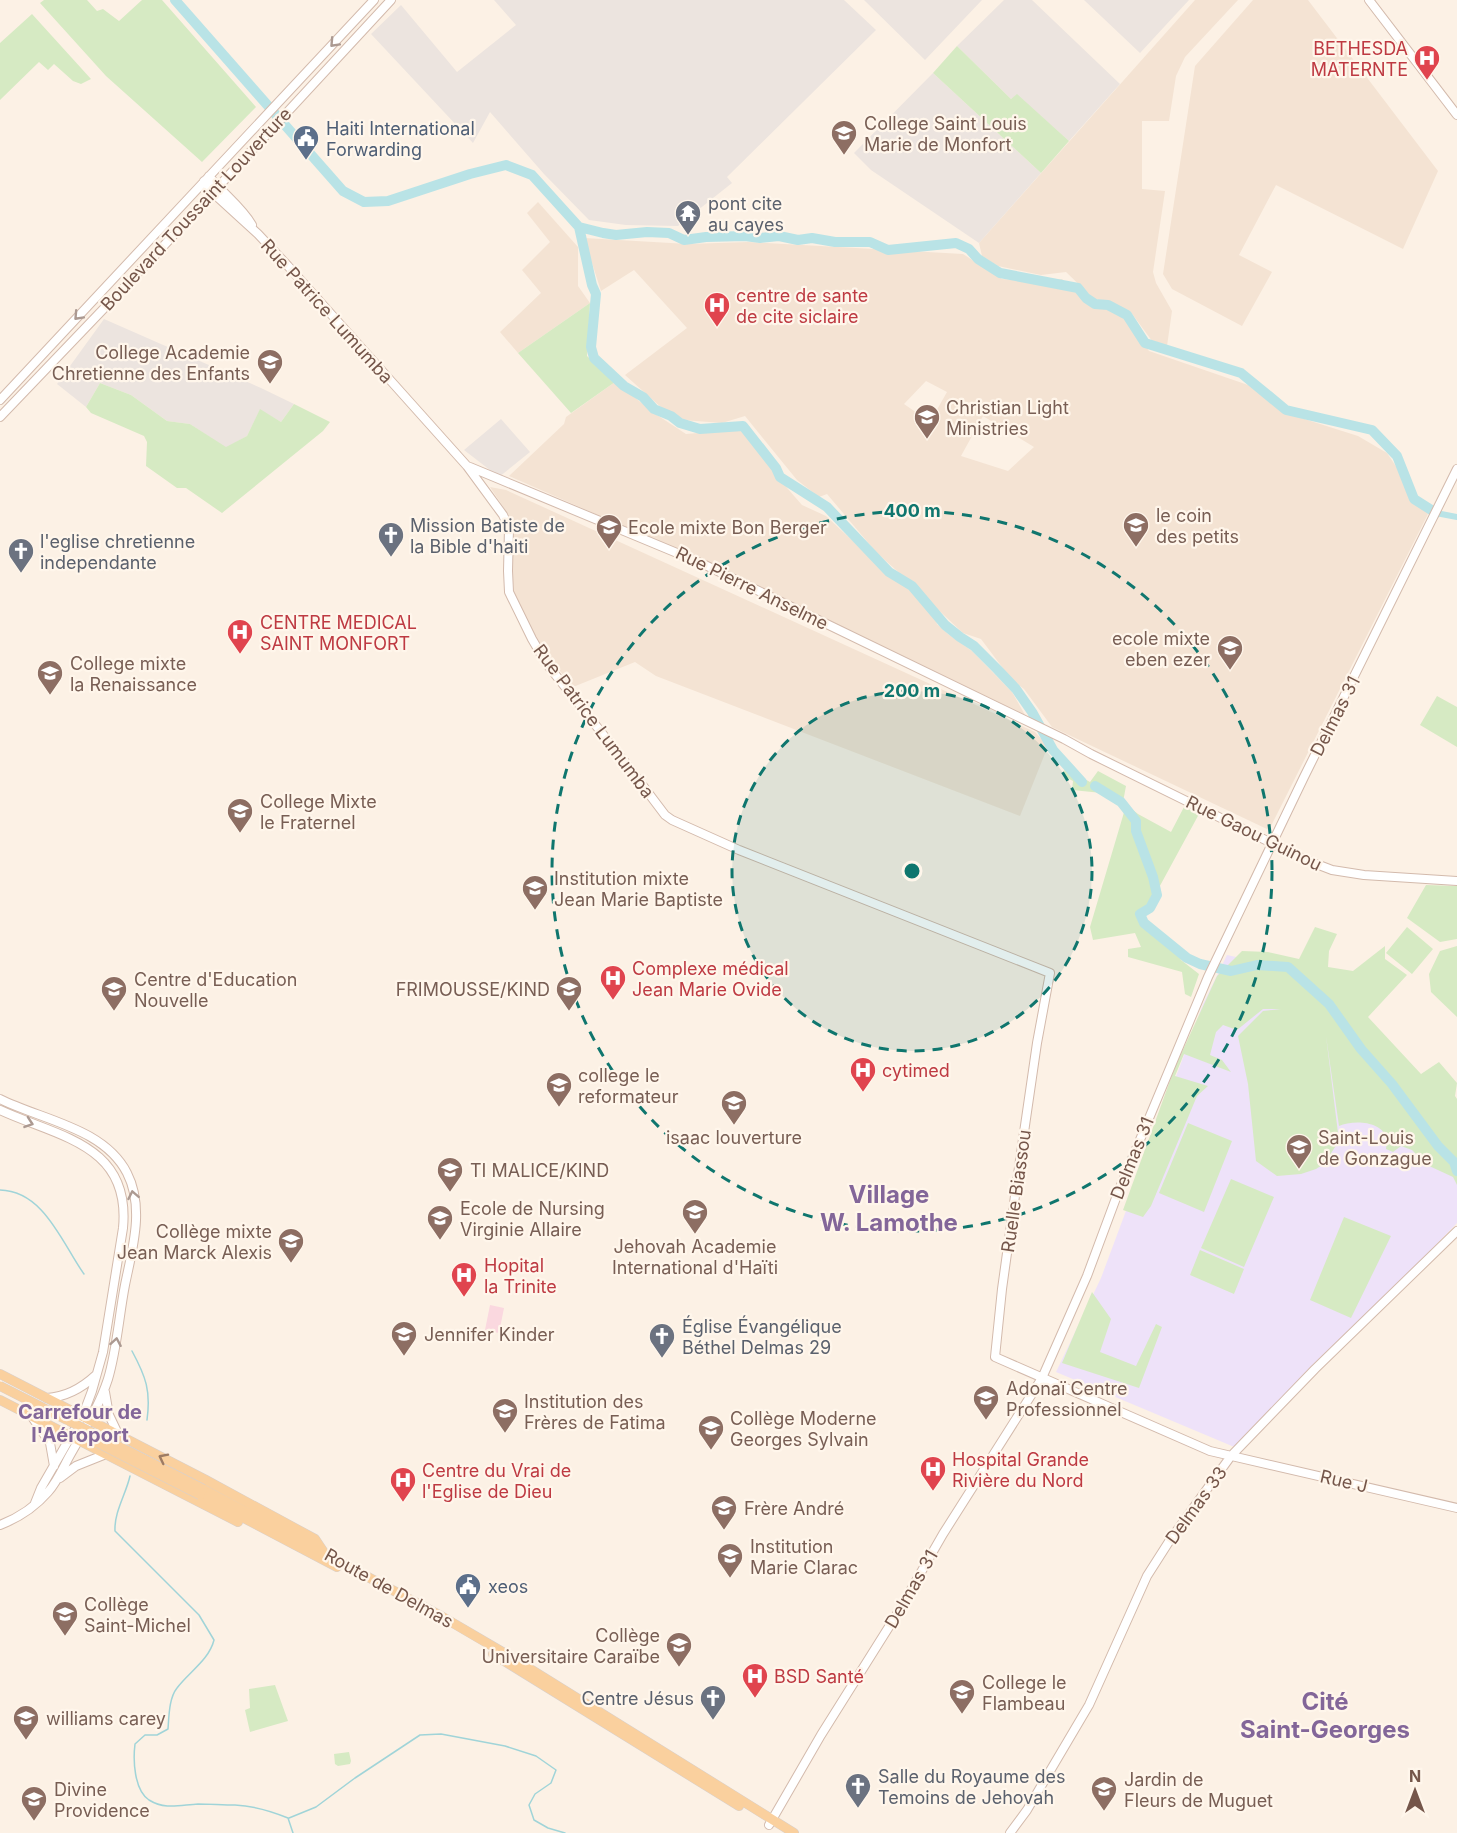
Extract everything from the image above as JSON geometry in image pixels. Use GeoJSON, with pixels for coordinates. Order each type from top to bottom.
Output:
{"type":"FeatureCollection","features":[{"type":"Feature","properties":{"kind":"main road"},"geometry":{"type":"LineString","coordinates":[[0,1374],[87,1417],[315,1539],[322,1555],[306,1557],[0,1400]]}},
{"type":"Feature","properties":{"kind":"main road","name":"Route de Delmas"},"geometry":{"type":"LineString","coordinates":[[0,1386],[511,1657],[771,1823],[794,1833]]}},
{"type":"Feature","properties":{"kind":"main road","name":"Route de Delmas"},"geometry":{"type":"LineString","coordinates":[[0,1393],[202,1492]]}},
{"type":"Feature","properties":{"kind":"main road","name":"Route de Delmas"},"geometry":{"type":"LineString","coordinates":[[771,1823],[782,1833]]}},
{"type":"Feature","properties":{"kind":"street","name":"Boulevard Toussaint Louverture"},"geometry":{"type":"LineString","coordinates":[[0,400],[374,0]]}},
{"type":"Feature","properties":{"kind":"street","name":"Boulevard Toussaint Louverture"},"geometry":{"type":"LineString","coordinates":[[0,417],[391,0]]}},
{"type":"Feature","properties":{"kind":"street"},"geometry":{"type":"LineString","coordinates":[[1369,0],[1457,115]]}},
{"type":"Feature","properties":{"kind":"street","name":"Rue Patrice Lumumba"},"geometry":{"type":"LineString","coordinates":[[207,179],[215,189],[245,214],[258,234],[467,466],[503,515],[509,528],[509,592],[532,639],[546,663],[665,815],[739,850],[1050,973]]}},
{"type":"Feature","properties":{"kind":"street","name":"Rue Pierre Anselme"},"geometry":{"type":"LineString","coordinates":[[467,466],[693,559],[1054,734]]}},
{"type":"Feature","properties":{"kind":"street","name":"Delmas 31"},"geometry":{"type":"LineString","coordinates":[[771,1823],[821,1735],[897,1614],[943,1534],[1042,1378],[1087,1276],[1123,1180],[1208,977],[1457,469]]}},
{"type":"Feature","properties":{"kind":"street","name":"Rue Gaou Guinou"},"geometry":{"type":"LineString","coordinates":[[1054,734],[1273,844],[1332,870],[1418,880],[1457,881]]}},
{"type":"Feature","properties":{"kind":"street","name":"Ruelle Biassou"},"geometry":{"type":"LineString","coordinates":[[1042,1378],[997,1360],[994,1354],[1021,1153],[1050,973]]}},
{"type":"Feature","properties":{"kind":"street"},"geometry":{"type":"LineString","coordinates":[[0,1100],[93,1139],[111,1152],[128,1175],[134,1191],[136,1210],[134,1245],[116,1345],[104,1389],[54,1466],[35,1503]]}},
{"type":"Feature","properties":{"kind":"street"},"geometry":{"type":"LineString","coordinates":[[0,1110],[85,1145],[104,1162],[115,1178],[123,1201],[124,1221],[103,1352],[87,1417]]}},
{"type":"Feature","properties":{"kind":"street","name":"Delmas 33"},"geometry":{"type":"LineString","coordinates":[[1010,1833],[1033,1800],[1089,1705],[1148,1576],[1170,1540],[1231,1456],[1314,1369],[1457,1231]]}},
{"type":"Feature","properties":{"kind":"street"},"geometry":{"type":"LineString","coordinates":[[46,1398],[68,1394],[88,1383],[96,1374]]}},
{"type":"Feature","properties":{"kind":"street","name":"Rue J"},"geometry":{"type":"LineString","coordinates":[[1042,1378],[1210,1451],[1457,1509]]}},
{"type":"Feature","properties":{"kind":"street"},"geometry":{"type":"LineString","coordinates":[[104,1389],[109,1415],[120,1436]]}},
{"type":"Feature","properties":{"kind":"street"},"geometry":{"type":"LineString","coordinates":[[32,1416],[50,1443],[54,1466]]}},
{"type":"Feature","properties":{"kind":"street"},"geometry":{"type":"LineString","coordinates":[[53,1484],[73,1439]]}},
{"type":"Feature","properties":{"kind":"street"},"geometry":{"type":"LineString","coordinates":[[0,1525],[14,1520],[76,1466],[106,1454]]}},
{"type":"Feature","properties":{"kind":"shaded area"},"geometry":{"type":"Polygon","coordinates":[[[494,0],[844,0],[876,30],[727,177],[732,183],[678,226],[626,225],[589,220],[544,174],[490,112],[473,143],[371,34],[401,5],[457,72],[516,25],[494,0]]]}},
{"type":"Feature","properties":{"kind":"shaded area"},"geometry":{"type":"Polygon","coordinates":[[[864,0],[982,0],[925,60],[864,0]]]}},
{"type":"Feature","properties":{"kind":"shaded area"},"geometry":{"type":"Polygon","coordinates":[[[1004,0],[1032,0],[1120,84],[1069,141],[1017,95],[1011,99],[957,46],[1004,0]]]}},
{"type":"Feature","properties":{"kind":"shaded area"},"geometry":{"type":"Polygon","coordinates":[[[1084,0],[1189,0],[1140,53],[1084,0]]]}},
{"type":"Feature","properties":{"kind":"shaded area"},"geometry":{"type":"Polygon","coordinates":[[[1195,0],[1238,0],[1185,57],[1176,76],[1169,121],[1142,121],[1142,189],[1165,191],[1153,272],[1156,283],[1172,311],[1167,346],[1162,349],[1155,345],[1130,311],[1108,301],[1094,299],[1066,272],[1041,275],[998,266],[982,256],[979,243],[1195,0]]]}},
{"type":"Feature","properties":{"kind":"shaded area"},"geometry":{"type":"Polygon","coordinates":[[[1253,0],[1308,0],[1438,171],[1403,249],[1276,185],[1239,255],[1272,272],[1242,326],[1172,289],[1163,274],[1195,66],[1253,0]]]}},
{"type":"Feature","properties":{"kind":"shaded area"},"geometry":{"type":"Polygon","coordinates":[[[933,73],[1041,173],[979,243],[871,170],[854,153],[933,73]]]}},
{"type":"Feature","properties":{"kind":"shaded area"},"geometry":{"type":"Polygon","coordinates":[[[538,202],[578,247],[578,286],[590,303],[518,353],[500,332],[541,293],[522,270],[550,242],[527,213],[538,202]]]}},
{"type":"Feature","properties":{"kind":"shaded area"},"geometry":{"type":"Polygon","coordinates":[[[584,238],[688,244],[748,242],[963,254],[1002,279],[1043,282],[1062,279],[1089,304],[1108,308],[1124,317],[1149,351],[1251,386],[1298,417],[1358,436],[1387,453],[1428,514],[1269,830],[1052,727],[1024,689],[1011,679],[981,639],[963,633],[876,552],[827,494],[819,497],[797,480],[745,416],[722,423],[683,420],[663,409],[625,375],[687,328],[634,270],[601,291],[584,238]],[[926,381],[904,404],[930,422],[947,392],[926,381]],[[983,416],[961,456],[1008,471],[1034,447],[983,416]]]}},
{"type":"Feature","properties":{"kind":"shaded area"},"geometry":{"type":"Polygon","coordinates":[[[104,319],[294,404],[281,422],[260,410],[247,436],[226,448],[190,424],[167,421],[131,395],[100,383],[86,407],[57,384],[104,319]]]}},
{"type":"Feature","properties":{"kind":"shaded area"},"geometry":{"type":"Polygon","coordinates":[[[615,382],[657,415],[686,434],[744,429],[802,505],[826,516],[887,573],[908,586],[933,612],[937,624],[972,651],[1012,692],[1025,715],[730,573],[509,476],[564,424],[566,417],[615,382]]]}},
{"type":"Feature","properties":{"kind":"shaded area"},"geometry":{"type":"Polygon","coordinates":[[[501,419],[530,452],[499,477],[464,450],[501,419]]]}},
{"type":"Feature","properties":{"kind":"shaded area"},"geometry":{"type":"Polygon","coordinates":[[[490,487],[506,490],[1035,732],[1048,746],[1020,816],[656,676],[635,662],[573,687],[538,644],[514,592],[512,571],[514,523],[490,487]]]}},
{"type":"Feature","properties":{"kind":"shaded area","name":"Saint-Louis de Gonzague"},"geometry":{"type":"Polygon","coordinates":[[[1227,955],[1343,981],[1359,1019],[1457,1116],[1457,1223],[1239,1449],[1056,1372],[1101,1278],[1203,1004],[1227,955]]]}},
{"type":"Feature","properties":{"kind":"shaded area"},"geometry":{"type":"Polygon","coordinates":[[[490,1305],[504,1308],[499,1333],[485,1330],[490,1305]]]}},
{"type":"Feature","properties":{"kind":"green space"},"geometry":{"type":"Polygon","coordinates":[[[44,0],[87,0],[97,11],[103,9],[119,21],[142,0],[162,0],[256,107],[202,162],[106,76],[40,3],[44,0]]]}},
{"type":"Feature","properties":{"kind":"green space"},"geometry":{"type":"Polygon","coordinates":[[[32,14],[91,79],[81,84],[73,81],[54,64],[48,70],[39,62],[0,100],[0,43],[32,14]]]}},
{"type":"Feature","properties":{"kind":"green space"},"geometry":{"type":"Polygon","coordinates":[[[957,46],[1011,99],[1017,94],[1069,141],[1041,173],[933,73],[957,46]]]}},
{"type":"Feature","properties":{"kind":"green space"},"geometry":{"type":"Polygon","coordinates":[[[590,303],[587,356],[615,382],[571,413],[518,353],[590,303]]]}},
{"type":"Feature","properties":{"kind":"green space"},"geometry":{"type":"Polygon","coordinates":[[[100,383],[131,395],[167,421],[190,424],[226,447],[247,436],[260,409],[281,422],[294,404],[330,422],[323,431],[222,513],[186,488],[177,488],[146,466],[147,442],[144,436],[91,413],[86,407],[100,383]]]}},
{"type":"Feature","properties":{"kind":"green space"},"geometry":{"type":"Polygon","coordinates":[[[1437,696],[1457,707],[1457,747],[1420,725],[1437,696]]]}},
{"type":"Feature","properties":{"kind":"green space"},"geometry":{"type":"Polygon","coordinates":[[[1065,768],[1090,782],[1098,771],[1126,786],[1123,802],[1138,814],[1171,832],[1184,807],[1199,814],[1149,906],[1137,913],[1141,924],[1163,938],[1177,951],[1181,960],[1199,974],[1191,997],[1185,994],[1182,972],[1128,957],[1128,949],[1141,947],[1135,933],[1093,940],[1090,927],[1125,809],[1102,793],[1072,790],[1073,781],[1063,776],[1065,768]]]}},
{"type":"Feature","properties":{"kind":"green space"},"geometry":{"type":"Polygon","coordinates":[[[1426,885],[1457,886],[1457,939],[1440,942],[1407,918],[1426,885]]]}},
{"type":"Feature","properties":{"kind":"green space"},"geometry":{"type":"Polygon","coordinates":[[[1315,927],[1337,934],[1329,951],[1328,967],[1353,971],[1385,946],[1385,959],[1407,975],[1368,1017],[1421,1074],[1439,1062],[1457,1083],[1455,1096],[1457,1099],[1457,1185],[1453,1177],[1427,1165],[1412,1150],[1401,1146],[1393,1152],[1386,1149],[1387,1140],[1384,1133],[1373,1125],[1359,1122],[1339,1126],[1326,1036],[1339,1141],[1324,1164],[1301,1174],[1277,1176],[1256,1161],[1248,1084],[1238,1036],[1263,1011],[1281,1009],[1263,1009],[1237,1030],[1223,1025],[1216,1032],[1210,1055],[1222,1060],[1231,1072],[1184,1054],[1175,1076],[1208,1086],[1197,1096],[1151,1206],[1143,1217],[1123,1210],[1175,1067],[1217,976],[1242,951],[1268,952],[1299,959],[1315,927]]]}},
{"type":"Feature","properties":{"kind":"green space"},"geometry":{"type":"Polygon","coordinates":[[[1407,927],[1433,949],[1412,974],[1386,953],[1407,927]]]}},
{"type":"Feature","properties":{"kind":"green space"},"geometry":{"type":"Polygon","coordinates":[[[1457,946],[1457,1017],[1431,992],[1429,974],[1440,951],[1457,946]]]}},
{"type":"Feature","properties":{"kind":"green space"},"geometry":{"type":"Polygon","coordinates":[[[1188,1123],[1232,1141],[1204,1212],[1159,1193],[1188,1123]]]}},
{"type":"Feature","properties":{"kind":"green space"},"geometry":{"type":"Polygon","coordinates":[[[1231,1179],[1274,1197],[1244,1267],[1201,1248],[1231,1179]]]}},
{"type":"Feature","properties":{"kind":"green space"},"geometry":{"type":"Polygon","coordinates":[[[1344,1217],[1391,1236],[1351,1318],[1310,1300],[1344,1217]]]}},
{"type":"Feature","properties":{"kind":"green space"},"geometry":{"type":"Polygon","coordinates":[[[1200,1250],[1244,1269],[1234,1294],[1190,1275],[1200,1250]]]}},
{"type":"Feature","properties":{"kind":"green space"},"geometry":{"type":"Polygon","coordinates":[[[1092,1292],[1111,1319],[1100,1352],[1136,1366],[1156,1324],[1162,1327],[1139,1388],[1062,1363],[1092,1292]]]}},
{"type":"Feature","properties":{"kind":"green space"},"geometry":{"type":"Polygon","coordinates":[[[275,1685],[288,1721],[250,1732],[245,1710],[250,1708],[249,1689],[275,1685]]]}},
{"type":"Feature","properties":{"kind":"green space"},"geometry":{"type":"Polygon","coordinates":[[[349,1752],[350,1764],[338,1766],[335,1764],[334,1754],[349,1752]]]}},
{"type":"Feature","properties":{"kind":"waterway"},"geometry":{"type":"LineString","coordinates":[[175,0],[343,191],[364,202],[388,201],[470,174],[506,165],[532,175],[579,227],[603,233],[616,235],[647,232],[669,233],[684,240],[706,237],[779,236],[798,240],[812,238],[835,242],[870,242],[888,250],[956,243],[969,249],[978,259],[1000,273],[1078,288],[1095,304],[1108,305],[1127,315],[1145,343],[1241,373],[1286,410],[1372,430],[1397,456],[1414,499],[1436,513]]}},
{"type":"Feature","properties":{"kind":"waterway"},"geometry":{"type":"LineString","coordinates":[[579,227],[596,294],[591,347],[594,358],[624,386],[643,397],[654,409],[671,416],[680,423],[700,429],[743,426],[776,468],[780,477],[827,507],[889,572],[912,586],[945,625],[974,646],[997,669],[1016,689],[1032,712],[1053,750],[1082,782]]}},
{"type":"Feature","properties":{"kind":"waterway"},"geometry":{"type":"LineString","coordinates":[[1436,513],[1457,517]]}},
{"type":"Feature","properties":{"kind":"waterway"},"geometry":{"type":"LineString","coordinates":[[1095,786],[1121,802],[1136,821],[1136,831],[1153,877],[1157,895],[1150,908],[1140,914],[1144,923],[1187,958],[1200,964],[1231,971],[1257,965],[1288,967],[1329,1004],[1361,1049],[1392,1084],[1438,1146],[1454,1162],[1457,1171]]}},
{"type":"Feature","properties":{"kind":"waterway"},"geometry":{"type":"LineString","coordinates":[[0,1190],[29,1199],[40,1209],[84,1274]]}},
{"type":"Feature","properties":{"kind":"waterway"},"geometry":{"type":"LineString","coordinates":[[132,1351],[146,1384],[147,1420]]}},
{"type":"Feature","properties":{"kind":"waterway"},"geometry":{"type":"LineString","coordinates":[[130,1476],[116,1517],[115,1531],[199,1615],[214,1640],[208,1654],[174,1692],[168,1729],[157,1735],[145,1735],[135,1744],[134,1758],[140,1789],[149,1800],[161,1805],[235,1805],[269,1811],[288,1818],[293,1833]]}},
{"type":"Feature","properties":{"kind":"waterway"},"geometry":{"type":"LineString","coordinates":[[289,1818],[316,1807],[420,1735],[441,1734],[505,1746],[536,1756],[556,1770],[551,1783],[535,1794],[529,1805],[534,1820],[548,1828],[565,1833]]}},
{"type":"Feature","properties":{"kind":"place","name":"BETHESDA MATERNTE"},"geometry":{"type":"Point","coordinates":[1427,81]}},
{"type":"Feature","properties":{"kind":"place","name":"College Saint Louis Marie de Monfort"},"geometry":{"type":"Point","coordinates":[844,156]}},
{"type":"Feature","properties":{"kind":"place","name":"Haiti International Forwarding"},"geometry":{"type":"Point","coordinates":[306,161]}},
{"type":"Feature","properties":{"kind":"place","name":"pont cite au cayes"},"geometry":{"type":"Point","coordinates":[688,236]}},
{"type":"Feature","properties":{"kind":"place","name":"centre de sante de cite siclaire"},"geometry":{"type":"Point","coordinates":[717,328]}},
{"type":"Feature","properties":{"kind":"place","name":"College Academie Chretienne des Enfants"},"geometry":{"type":"Point","coordinates":[270,385]}},
{"type":"Feature","properties":{"kind":"place","name":"Christian Light Ministries"},"geometry":{"type":"Point","coordinates":[927,440]}},
{"type":"Feature","properties":{"kind":"place","name":"le coin des petits"},"geometry":{"type":"Point","coordinates":[1136,548]}},
{"type":"Feature","properties":{"kind":"place","name":"Ecole mixte Bon Berger"},"geometry":{"type":"Point","coordinates":[609,550]}},
{"type":"Feature","properties":{"kind":"place","name":"Mission Batiste de la Bible d'haiti"},"geometry":{"type":"Point","coordinates":[391,558]}},
{"type":"Feature","properties":{"kind":"place","name":"l'eglise chretienne independante"},"geometry":{"type":"Point","coordinates":[21,574]}},
{"type":"Feature","properties":{"kind":"place","name":"CENTRE MEDICAL SAINT MONFORT"},"geometry":{"type":"Point","coordinates":[240,655]}},
{"type":"Feature","properties":{"kind":"place","name":"ecole mixte eben ezer"},"geometry":{"type":"Point","coordinates":[1230,671]}},
{"type":"Feature","properties":{"kind":"place","name":"College mixte la Renaissance"},"geometry":{"type":"Point","coordinates":[50,696]}},
{"type":"Feature","properties":{"kind":"place","name":"College Mixte le Fraternel"},"geometry":{"type":"Point","coordinates":[240,834]}},
{"type":"Feature","properties":{"kind":"place","name":"Institution mixte Jean Marie Baptiste"},"geometry":{"type":"Point","coordinates":[535,911]}},
{"type":"Feature","properties":{"kind":"place","name":"Complexe médical Jean Marie Ovide"},"geometry":{"type":"Point","coordinates":[613,1001]}},
{"type":"Feature","properties":{"kind":"place","name":"Centre d'Education Nouvelle"},"geometry":{"type":"Point","coordinates":[114,1012]}},
{"type":"Feature","properties":{"kind":"place","name":"FRIMOUSSE/KIND"},"geometry":{"type":"Point","coordinates":[569,1012]}},
{"type":"Feature","properties":{"kind":"place","name":"cytimed"},"geometry":{"type":"Point","coordinates":[863,1093]}},
{"type":"Feature","properties":{"kind":"place","name":"college le reformateur"},"geometry":{"type":"Point","coordinates":[559,1108]}},
{"type":"Feature","properties":{"kind":"place","name":"isaac louverture"},"geometry":{"type":"Point","coordinates":[734,1126]}},
{"type":"Feature","properties":{"kind":"place","name":"Saint-Louis de Gonzague"},"geometry":{"type":"Point","coordinates":[1299,1170]}},
{"type":"Feature","properties":{"kind":"place","name":"TI MALICE/KIND"},"geometry":{"type":"Point","coordinates":[450,1193]}},
{"type":"Feature","properties":{"kind":"place","name":"Jehovah Academie International d'Haïti"},"geometry":{"type":"Point","coordinates":[695,1235]}},
{"type":"Feature","properties":{"kind":"place","name":"Ecole de Nursing Virginie Allaire"},"geometry":{"type":"Point","coordinates":[440,1241]}},
{"type":"Feature","properties":{"kind":"place","name":"Collège mixte Jean Marck Alexis"},"geometry":{"type":"Point","coordinates":[291,1264]}},
{"type":"Feature","properties":{"kind":"place","name":"Hopital la Trinite"},"geometry":{"type":"Point","coordinates":[464,1298]}},
{"type":"Feature","properties":{"kind":"place","name":"Jennifer Kinder"},"geometry":{"type":"Point","coordinates":[404,1357]}},
{"type":"Feature","properties":{"kind":"place","name":"Église Évangélique Béthel Delmas 29"},"geometry":{"type":"Point","coordinates":[662,1359]}},
{"type":"Feature","properties":{"kind":"place","name":"Adonaï Centre Professionnel"},"geometry":{"type":"Point","coordinates":[986,1421]}},
{"type":"Feature","properties":{"kind":"place","name":"Institution des Frères de Fatima"},"geometry":{"type":"Point","coordinates":[505,1434]}},
{"type":"Feature","properties":{"kind":"place","name":"Collège Moderne Georges Sylvain"},"geometry":{"type":"Point","coordinates":[711,1451]}},
{"type":"Feature","properties":{"kind":"place","name":"Hospital Grande Rivière du Nord"},"geometry":{"type":"Point","coordinates":[933,1492]}},
{"type":"Feature","properties":{"kind":"place","name":"Centre du Vrai de l'Eglise de Dieu"},"geometry":{"type":"Point","coordinates":[403,1503]}},
{"type":"Feature","properties":{"kind":"place","name":"Frère André"},"geometry":{"type":"Point","coordinates":[724,1531]}},
{"type":"Feature","properties":{"kind":"place","name":"Institution Marie Clarac"},"geometry":{"type":"Point","coordinates":[730,1579]}},
{"type":"Feature","properties":{"kind":"place","name":"xeos"},"geometry":{"type":"Point","coordinates":[468,1609]}},
{"type":"Feature","properties":{"kind":"place","name":"Collège Saint-Michel"},"geometry":{"type":"Point","coordinates":[65,1637]}},
{"type":"Feature","properties":{"kind":"place","name":"Collège Universitaire Caraïbe"},"geometry":{"type":"Point","coordinates":[679,1668]}},
{"type":"Feature","properties":{"kind":"place","name":"BSD Santé"},"geometry":{"type":"Point","coordinates":[755,1699]}},
{"type":"Feature","properties":{"kind":"place","name":"College le Flambeau"},"geometry":{"type":"Point","coordinates":[962,1715]}},
{"type":"Feature","properties":{"kind":"place","name":"Centre Jésus"},"geometry":{"type":"Point","coordinates":[713,1721]}},
{"type":"Feature","properties":{"kind":"place","name":"williams carey"},"geometry":{"type":"Point","coordinates":[26,1741]}},
{"type":"Feature","properties":{"kind":"place","name":"Salle du Royaume des Temoins de Jehovah"},"geometry":{"type":"Point","coordinates":[858,1809]}},
{"type":"Feature","properties":{"kind":"place","name":"Jardin de Fleurs de Muguet"},"geometry":{"type":"Point","coordinates":[1104,1812]}},
{"type":"Feature","properties":{"kind":"place","name":"Divine Providence"},"geometry":{"type":"Point","coordinates":[34,1822]}},
{"type":"Feature","properties":{"kind":"district","name":"Village W. Lamothe"},"geometry":{"type":"Point","coordinates":[889,1208]}},
{"type":"Feature","properties":{"kind":"district","name":"Carrefour de l'Aéroport"},"geometry":{"type":"Point","coordinates":[80,1424]}},
{"type":"Feature","properties":{"kind":"district","name":"Cité Saint-Georges"},"geometry":{"type":"Point","coordinates":[1325,1715]}}]}
